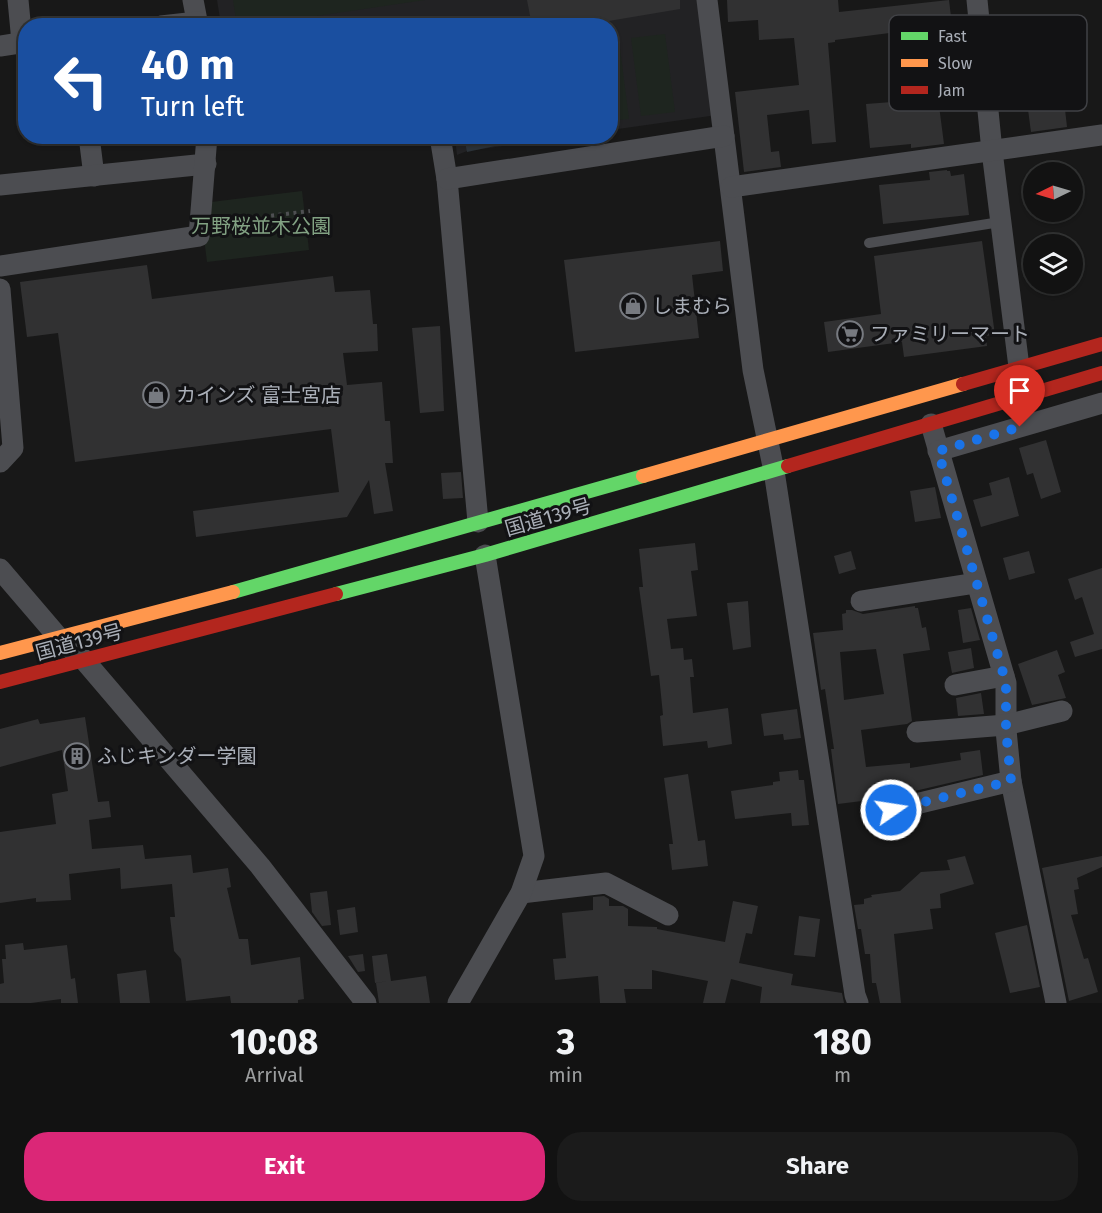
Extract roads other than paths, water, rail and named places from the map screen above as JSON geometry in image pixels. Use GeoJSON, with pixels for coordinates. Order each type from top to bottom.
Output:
{"type":"FeatureCollection","features":[{"type":"Feature","properties":{"kind":"highway","name":"国道139号"},"geometry":{"type":"LineString","coordinates":[[0,653],[301,573],[1102,344]]}},
{"type":"Feature","properties":{"kind":"highway","name":"国道139号"},"geometry":{"type":"LineString","coordinates":[[0,682],[485,555],[1102,373]]}},
{"type":"Feature","properties":{"kind":"street"},"geometry":{"type":"LineString","coordinates":[[20,0],[22,18]]}},
{"type":"Feature","properties":{"kind":"street"},"geometry":{"type":"LineString","coordinates":[[193,0],[196,18]]}},
{"type":"Feature","properties":{"kind":"street"},"geometry":{"type":"LineString","coordinates":[[707,0],[753,370],[769,440],[858,1003]]}},
{"type":"Feature","properties":{"kind":"street"},"geometry":{"type":"LineString","coordinates":[[977,0],[978,15]]}},
{"type":"Feature","properties":{"kind":"street"},"geometry":{"type":"LineString","coordinates":[[0,46],[18,42]]}},
{"type":"Feature","properties":{"kind":"street"},"geometry":{"type":"LineString","coordinates":[[988,111],[1019,367]]}},
{"type":"Feature","properties":{"kind":"street"},"geometry":{"type":"LineString","coordinates":[[731,187],[1102,135]]}},
{"type":"Feature","properties":{"kind":"street"},"geometry":{"type":"LineString","coordinates":[[447,179],[724,136]]}},
{"type":"Feature","properties":{"kind":"street"},"geometry":{"type":"LineString","coordinates":[[90,144],[94,176]]}},
{"type":"Feature","properties":{"kind":"street"},"geometry":{"type":"LineString","coordinates":[[0,266],[199,236],[207,144]]}},
{"type":"Feature","properties":{"kind":"street"},"geometry":{"type":"LineString","coordinates":[[441,144],[447,179],[478,522]]}},
{"type":"Feature","properties":{"kind":"street"},"geometry":{"type":"LineString","coordinates":[[0,185],[206,164]]}},
{"type":"Feature","properties":{"kind":"street"},"geometry":{"type":"LineString","coordinates":[[0,289],[13,448],[0,462]]}},
{"type":"Feature","properties":{"kind":"street"},"geometry":{"type":"LineString","coordinates":[[938,451],[1102,403]]}},
{"type":"Feature","properties":{"kind":"street"},"geometry":{"type":"LineString","coordinates":[[931,424],[1006,683],[1006,725],[1011,781],[1056,1003]]}},
{"type":"Feature","properties":{"kind":"street"},"geometry":{"type":"LineString","coordinates":[[458,1003],[521,894],[534,856],[485,555]]}},
{"type":"Feature","properties":{"kind":"street"},"geometry":{"type":"LineString","coordinates":[[0,569],[59,638],[84,660],[260,866],[366,1003]]}},
{"type":"Feature","properties":{"kind":"street"},"geometry":{"type":"LineString","coordinates":[[861,602],[976,583]]}},
{"type":"Feature","properties":{"kind":"street"},"geometry":{"type":"LineString","coordinates":[[955,685],[1004,676]]}},
{"type":"Feature","properties":{"kind":"street"},"geometry":{"type":"LineString","coordinates":[[917,732],[1006,725],[1062,711]]}},
{"type":"Feature","properties":{"kind":"street"},"geometry":{"type":"LineString","coordinates":[[891,810],[1011,781]]}},
{"type":"Feature","properties":{"kind":"street"},"geometry":{"type":"LineString","coordinates":[[521,894],[606,883],[668,915]]}},
{"type":"Feature","properties":{"kind":"lane"},"geometry":{"type":"LineString","coordinates":[[869,243],[1000,222]]}},
{"type":"Feature","properties":{"kind":"place","name":"しまむら"},"geometry":{"type":"Point","coordinates":[633,306]}},
{"type":"Feature","properties":{"kind":"place","name":"ファミリーマート"},"geometry":{"type":"Point","coordinates":[850,334]}},
{"type":"Feature","properties":{"kind":"place","name":"カインズ 富士宮店"},"geometry":{"type":"Point","coordinates":[156,395]}},
{"type":"Feature","properties":{"kind":"place","name":"ふじキンダー学園"},"geometry":{"type":"Point","coordinates":[77,756]}},
{"type":"Feature","properties":{"kind":"park label","name":"万野桜並木公園"},"geometry":{"type":"Point","coordinates":[261,226]}}]}
